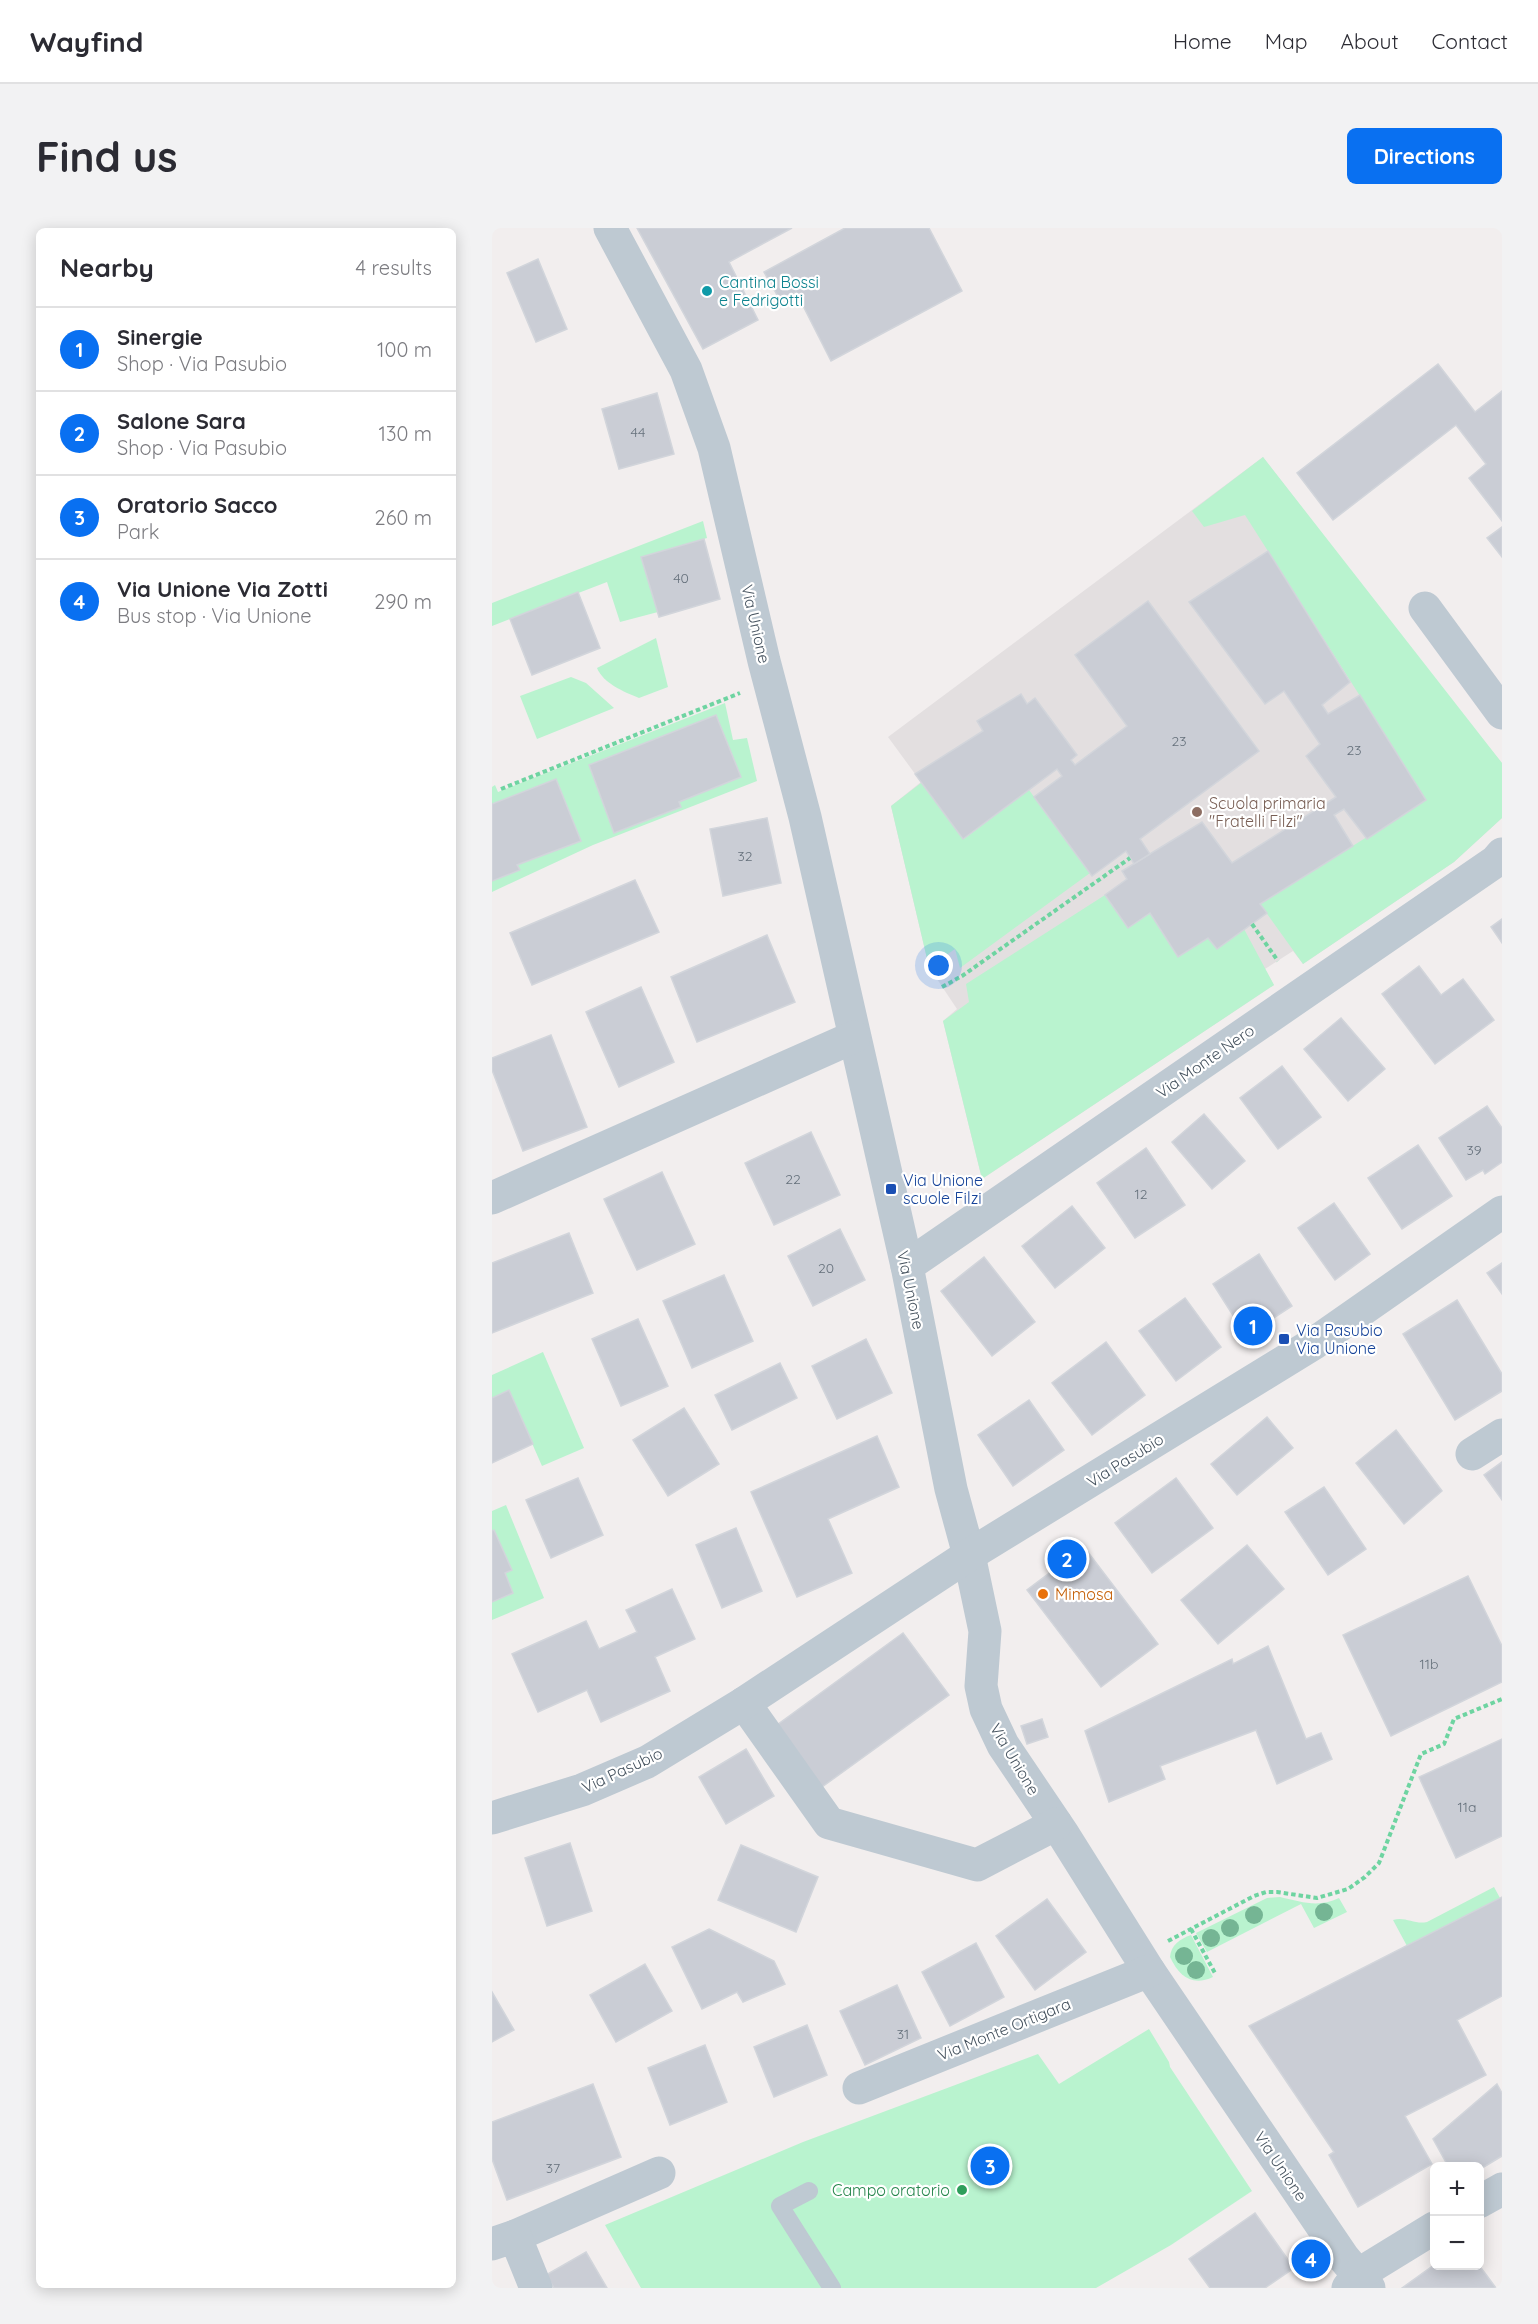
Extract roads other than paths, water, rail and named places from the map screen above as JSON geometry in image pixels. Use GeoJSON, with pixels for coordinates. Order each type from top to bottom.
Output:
{"type":"FeatureCollection","features":[{"type":"Feature","properties":{"kind":"street","name":"Via Unione"},"geometry":{"type":"LineString","coordinates":[[610,228],[686,370],[705,420],[805,817],[907,1266],[951,1489],[969,1555],[985,1630],[981,1686],[986,1709],[1004,1745],[1056,1824],[1154,1958],[1359,2283]]}},
{"type":"Feature","properties":{"kind":"street"},"geometry":{"type":"LineString","coordinates":[[1425,608],[1502,713]]}},
{"type":"Feature","properties":{"kind":"street","name":"Via Monte Nero"},"geometry":{"type":"LineString","coordinates":[[907,1266],[1496,861],[1502,854]]}},
{"type":"Feature","properties":{"kind":"street"},"geometry":{"type":"LineString","coordinates":[[492,1198],[854,1037]]}},
{"type":"Feature","properties":{"kind":"street","name":"Via Pasubio"},"geometry":{"type":"LineString","coordinates":[[492,1818],[582,1790],[647,1762],[744,1703],[969,1555],[1313,1344],[1502,1212]]}},
{"type":"Feature","properties":{"kind":"street"},"geometry":{"type":"LineString","coordinates":[[1472,1454],[1502,1435]]}},
{"type":"Feature","properties":{"kind":"street"},"geometry":{"type":"LineString","coordinates":[[744,1703],[829,1823],[977,1865],[1056,1824]]}},
{"type":"Feature","properties":{"kind":"street","name":"Via Monte Ortigara"},"geometry":{"type":"LineString","coordinates":[[859,2088],[1154,1958]]}},
{"type":"Feature","properties":{"kind":"street"},"geometry":{"type":"LineString","coordinates":[[536,2288],[503,2240],[659,2173]]}},
{"type":"Feature","properties":{"kind":"street"},"geometry":{"type":"LineString","coordinates":[[1484,2199],[1502,2189]]}},
{"type":"Feature","properties":{"kind":"street"},"geometry":{"type":"LineString","coordinates":[[1359,2283],[1430,2232]]}},
{"type":"Feature","properties":{"kind":"lane"},"geometry":{"type":"LineString","coordinates":[[809,2191],[780,2206],[832,2288]]}},
{"type":"Feature","properties":{"kind":"place","name":"Cantina Bossi e Fedrigotti"},"geometry":{"type":"Point","coordinates":[707,291]}},
{"type":"Feature","properties":{"kind":"place","name":"Scuola primaria \"Fratelli Filzi\""},"geometry":{"type":"Point","coordinates":[1197,812]}},
{"type":"Feature","properties":{"kind":"place","name":"Via Unione scuole Filzi"},"geometry":{"type":"Point","coordinates":[891,1189]}},
{"type":"Feature","properties":{"kind":"place","name":"Sinergie"},"geometry":{"type":"Point","coordinates":[1253,1326]}},
{"type":"Feature","properties":{"kind":"place","name":"Via Pasubio Via Unione"},"geometry":{"type":"Point","coordinates":[1284,1339]}},
{"type":"Feature","properties":{"kind":"place","name":"Salone Sara"},"geometry":{"type":"Point","coordinates":[1067,1559]}},
{"type":"Feature","properties":{"kind":"place","name":"Mimosa"},"geometry":{"type":"Point","coordinates":[1043,1594]}},
{"type":"Feature","properties":{"kind":"place","name":"Oratorio Sacco"},"geometry":{"type":"Point","coordinates":[990,2166]}},
{"type":"Feature","properties":{"kind":"place","name":"Campo oratorio"},"geometry":{"type":"Point","coordinates":[962,2190]}},
{"type":"Feature","properties":{"kind":"place","name":"Via Unione Via Zotti"},"geometry":{"type":"Point","coordinates":[1311,2259]}}]}
